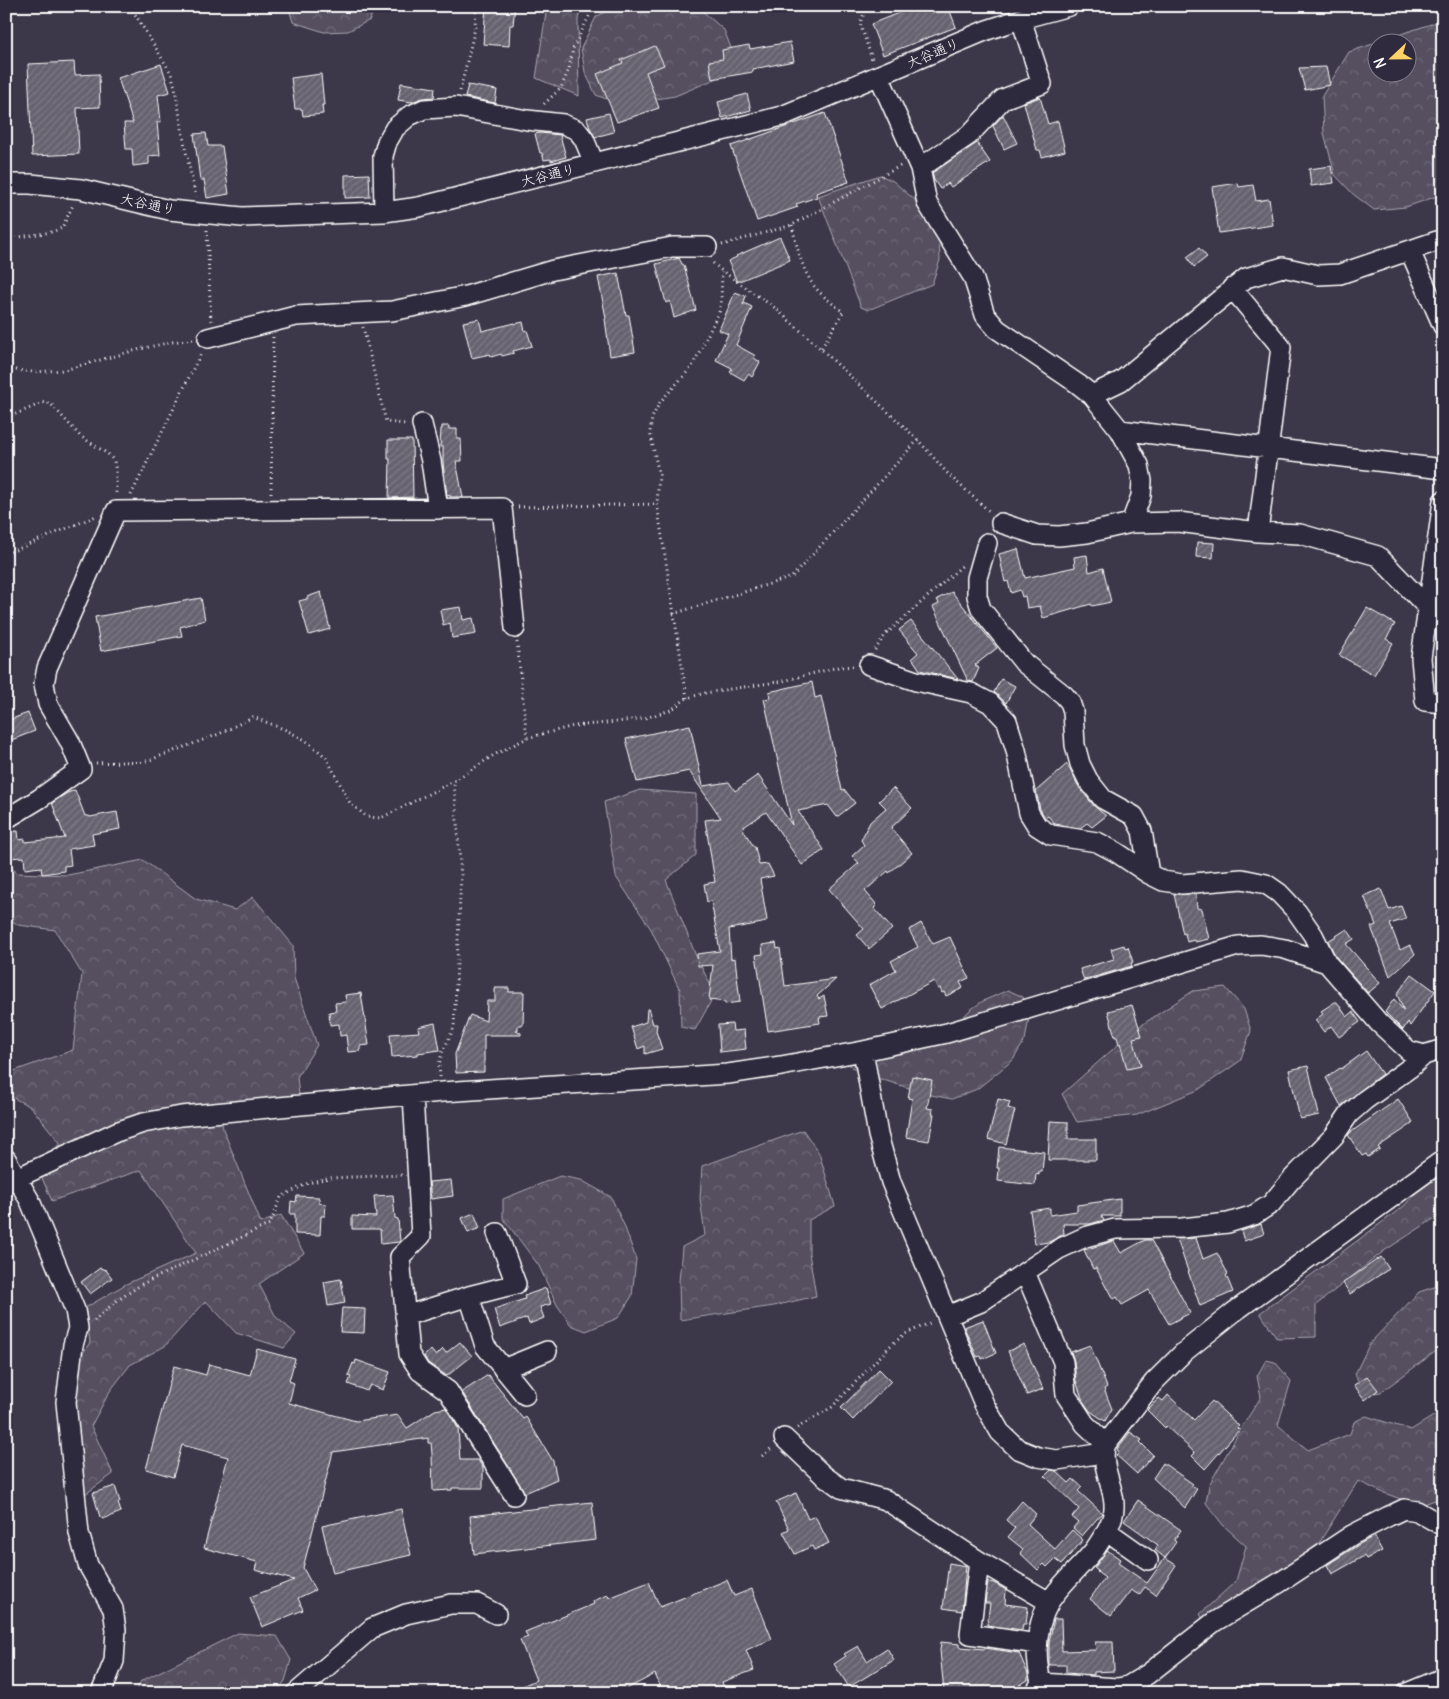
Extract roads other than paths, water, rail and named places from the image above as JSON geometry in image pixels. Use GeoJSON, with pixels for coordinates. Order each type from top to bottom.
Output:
{"type":"FeatureCollection","features":[{"type":"Feature","properties":{"kind":"street","name":"大谷通り"},"geometry":{"type":"LineString","coordinates":[[6,184],[30,184],[81,189],[169,210],[242,217],[384,212],[436,203],[782,116],[987,30],[1021,18],[1069,6]]}},
{"type":"Feature","properties":{"kind":"street"},"geometry":{"type":"LineString","coordinates":[[918,162],[969,135],[1004,99],[1042,84],[1021,18]]}},
{"type":"Feature","properties":{"kind":"street"},"geometry":{"type":"LineString","coordinates":[[879,76],[918,162],[927,203],[973,277],[985,315],[997,329],[1078,384],[1092,396],[1120,430],[1139,465],[1142,481],[1141,496],[1131,523]]}},
{"type":"Feature","properties":{"kind":"street"},"geometry":{"type":"LineString","coordinates":[[384,212],[384,156],[387,142],[395,128],[409,116],[424,109],[456,108],[563,124],[577,130],[584,139],[594,163]]}},
{"type":"Feature","properties":{"kind":"street"},"geometry":{"type":"LineString","coordinates":[[1092,396],[1121,381],[1246,278],[1283,266],[1318,274],[1340,274],[1443,239]]}},
{"type":"Feature","properties":{"kind":"street"},"geometry":{"type":"LineString","coordinates":[[208,338],[296,316],[392,311],[466,296],[553,270],[672,248],[707,247]]}},
{"type":"Feature","properties":{"kind":"street"},"geometry":{"type":"LineString","coordinates":[[1410,251],[1443,326]]}},
{"type":"Feature","properties":{"kind":"street"},"geometry":{"type":"LineString","coordinates":[[1232,288],[1281,347],[1258,532]]}},
{"type":"Feature","properties":{"kind":"street"},"geometry":{"type":"LineString","coordinates":[[422,424],[431,461],[438,508]]}},
{"type":"Feature","properties":{"kind":"street"},"geometry":{"type":"LineString","coordinates":[[1120,430],[1443,469]]}},
{"type":"Feature","properties":{"kind":"street"},"geometry":{"type":"LineString","coordinates":[[1443,501],[1421,658],[1425,702],[1443,703]]}},
{"type":"Feature","properties":{"kind":"street"},"geometry":{"type":"LineString","coordinates":[[6,819],[39,799],[81,769],[70,742],[48,704],[44,684],[47,668],[116,511],[502,508],[515,628]]}},
{"type":"Feature","properties":{"kind":"street"},"geometry":{"type":"LineString","coordinates":[[1001,522],[1037,534],[1059,536],[1087,533],[1131,523],[1178,522],[1258,532],[1300,534],[1378,556],[1428,608]]}},
{"type":"Feature","properties":{"kind":"street"},"geometry":{"type":"LineString","coordinates":[[987,543],[977,578],[976,596],[981,610],[1024,663],[1070,702],[1073,711],[1075,745],[1080,764],[1088,780],[1103,799],[1134,816],[1142,831],[1149,874]]}},
{"type":"Feature","properties":{"kind":"street"},"geometry":{"type":"LineString","coordinates":[[869,665],[916,681],[970,693],[990,703],[1007,721],[1016,750],[1029,813],[1037,826],[1051,835],[1098,842],[1149,874],[1164,880],[1182,884],[1242,879],[1266,884],[1279,893],[1297,912],[1313,936],[1327,963],[1378,1023],[1409,1051],[1424,1055]]}},
{"type":"Feature","properties":{"kind":"street"},"geometry":{"type":"LineString","coordinates":[[11,1181],[116,1132],[143,1123],[181,1116],[442,1092],[728,1074],[863,1051],[946,1033],[1238,946],[1261,945],[1285,949],[1327,963]]}},
{"type":"Feature","properties":{"kind":"street"},"geometry":{"type":"LineString","coordinates":[[947,1316],[981,1302],[1059,1249],[1085,1237],[1115,1229],[1182,1228],[1228,1223],[1254,1215],[1271,1204],[1291,1180],[1334,1136],[1349,1114],[1365,1100],[1412,1067],[1424,1055],[1443,1049]]}},
{"type":"Feature","properties":{"kind":"street"},"geometry":{"type":"LineString","coordinates":[[863,1051],[878,1135],[891,1182],[984,1404],[1000,1432],[1018,1449],[1038,1457],[1057,1460],[1105,1449],[1154,1382],[1184,1352],[1234,1312],[1443,1160]]}},
{"type":"Feature","properties":{"kind":"street"},"geometry":{"type":"LineString","coordinates":[[413,1095],[420,1236],[400,1257],[409,1354],[420,1371],[448,1391],[514,1494]]}},
{"type":"Feature","properties":{"kind":"street"},"geometry":{"type":"LineString","coordinates":[[6,1159],[11,1181],[30,1201],[75,1310],[78,1328],[73,1345],[66,1402],[78,1524],[88,1565],[113,1609],[116,1630],[114,1661],[101,1693]]}},
{"type":"Feature","properties":{"kind":"street"},"geometry":{"type":"LineString","coordinates":[[405,1316],[516,1284],[497,1233]]}},
{"type":"Feature","properties":{"kind":"street"},"geometry":{"type":"LineString","coordinates":[[1025,1272],[1063,1362],[1066,1395],[1085,1424],[1105,1449],[1114,1513],[1107,1531],[1086,1560],[1049,1602],[1041,1622],[1037,1644],[1038,1688],[1118,1688],[1128,1686],[1148,1674],[1214,1622],[1279,1583],[1352,1535],[1389,1516],[1404,1509],[1417,1511],[1443,1526]]}},
{"type":"Feature","properties":{"kind":"street"},"geometry":{"type":"LineString","coordinates":[[469,1296],[485,1346],[525,1395]]}},
{"type":"Feature","properties":{"kind":"street"},"geometry":{"type":"LineString","coordinates":[[503,1368],[547,1352]]}},
{"type":"Feature","properties":{"kind":"street"},"geometry":{"type":"LineString","coordinates":[[784,1438],[823,1475],[841,1488],[886,1500],[979,1561],[1049,1602]]}},
{"type":"Feature","properties":{"kind":"street"},"geometry":{"type":"LineString","coordinates":[[1107,1531],[1148,1560]]}},
{"type":"Feature","properties":{"kind":"street"},"geometry":{"type":"LineString","coordinates":[[979,1561],[970,1634],[1037,1644]]}},
{"type":"Feature","properties":{"kind":"street"},"geometry":{"type":"LineString","coordinates":[[296,1693],[372,1628],[406,1614],[450,1604],[477,1604],[496,1614]]}},
{"type":"Feature","properties":{"kind":"street"},"geometry":{"type":"LineString","coordinates":[[1407,1693],[1443,1678]]}}]}
